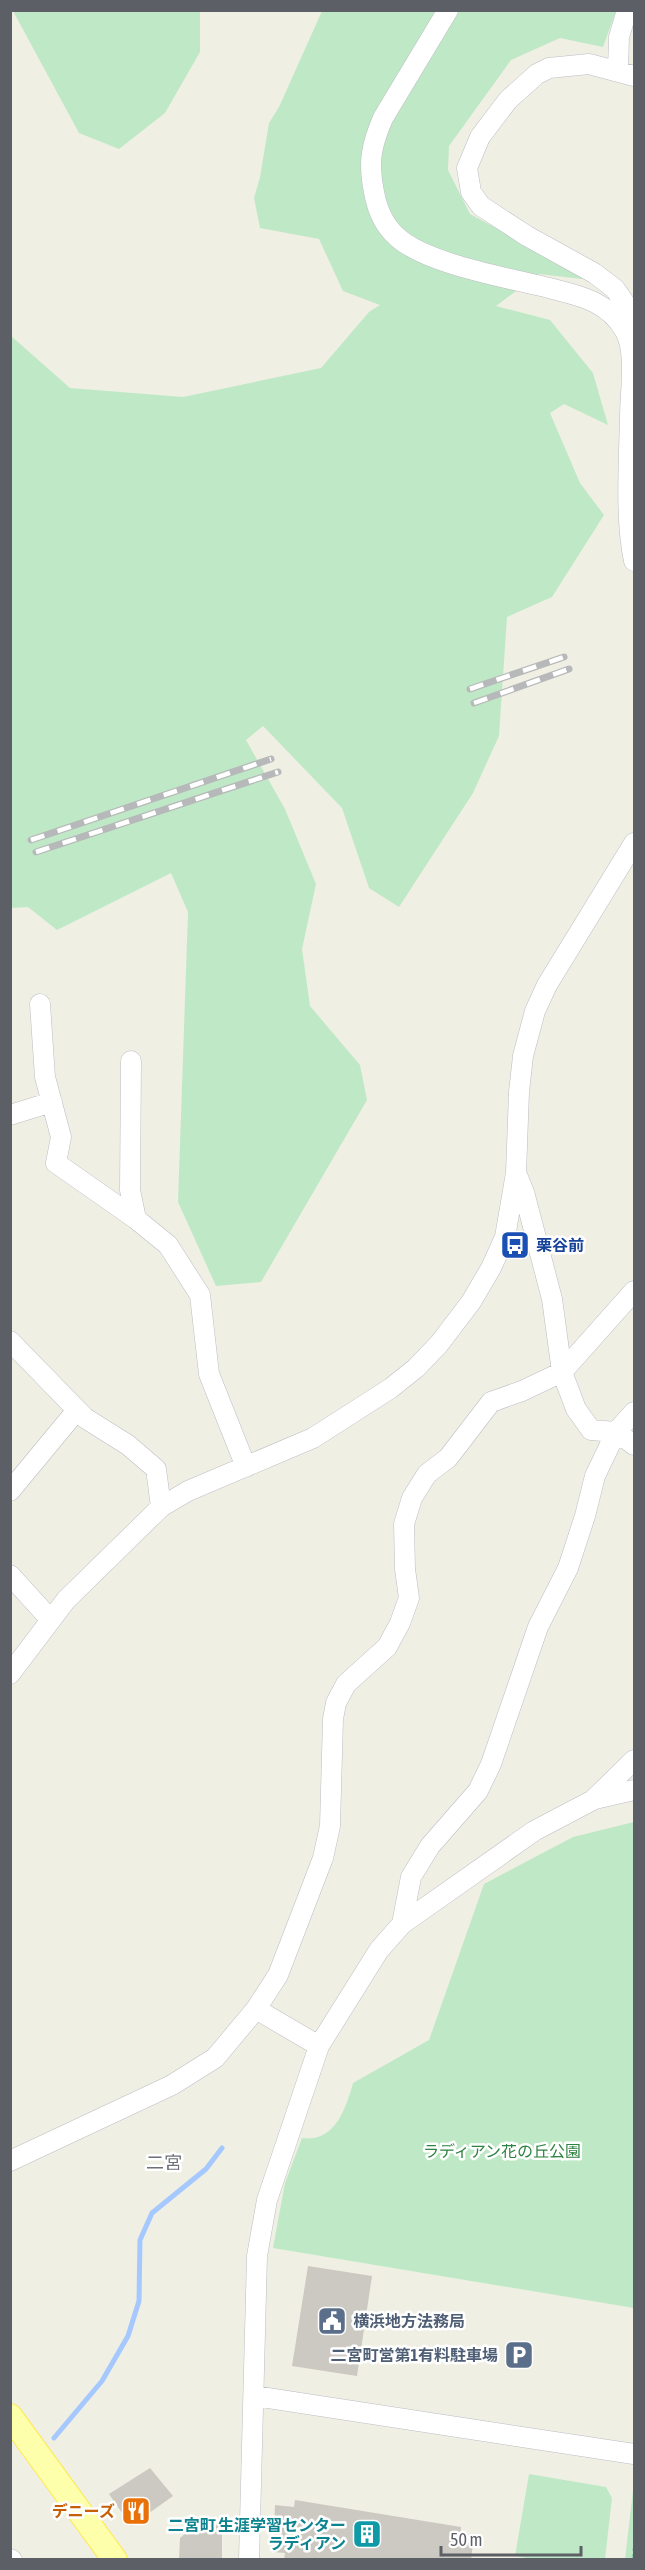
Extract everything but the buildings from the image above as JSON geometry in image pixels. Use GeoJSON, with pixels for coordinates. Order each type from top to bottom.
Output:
{"type":"FeatureCollection","features":[{"type":"Feature","properties":{"kind":"main road"},"geometry":{"type":"LineString","coordinates":[[10,2416],[115,2559]]}},
{"type":"Feature","properties":{"kind":"street"},"geometry":{"type":"LineString","coordinates":[[448,10],[405,79],[376,135],[370,155],[370,170],[381,217],[395,236],[413,248],[466,267],[586,297],[605,308],[624,329],[630,341],[631,362],[630,513],[634,561]]}},
{"type":"Feature","properties":{"kind":"street"},"geometry":{"type":"LineString","coordinates":[[624,329],[624,302],[615,289],[594,273],[527,236],[481,206],[471,192],[467,177],[469,159],[480,137],[508,100],[537,74],[549,68],[571,64],[589,64],[626,74],[618,37],[627,10]]}},
{"type":"Feature","properties":{"kind":"street"},"geometry":{"type":"LineString","coordinates":[[10,1674],[50,1619],[114,1551],[161,1507],[188,1491],[313,1438],[353,1414],[399,1381],[439,1344],[471,1302],[505,1237],[516,1173],[519,1092],[528,1032],[535,1011],[547,985],[634,843]]}},
{"type":"Feature","properties":{"kind":"street"},"geometry":{"type":"LineString","coordinates":[[40,1004],[45,1077],[61,1137],[56,1163],[136,1219],[168,1245],[200,1295],[209,1374],[246,1467]]}},
{"type":"Feature","properties":{"kind":"street"},"geometry":{"type":"LineString","coordinates":[[131,1061],[130,1190],[136,1219]]}},
{"type":"Feature","properties":{"kind":"street"},"geometry":{"type":"LineString","coordinates":[[10,1115],[52,1102]]}},
{"type":"Feature","properties":{"kind":"street"},"geometry":{"type":"LineString","coordinates":[[516,1173],[524,1192],[552,1299],[562,1372],[576,1408],[591,1431],[616,1432],[634,1445]]}},
{"type":"Feature","properties":{"kind":"street"},"geometry":{"type":"LineString","coordinates":[[10,2162],[172,2085],[214,2058],[256,2009],[278,1975],[323,1858],[330,1826],[333,1719],[336,1703],[346,1684],[387,1647],[400,1623],[409,1598],[405,1569],[404,1524],[412,1498],[427,1474],[448,1458],[491,1402],[522,1391],[562,1372],[634,1291]]}},
{"type":"Feature","properties":{"kind":"street"},"geometry":{"type":"LineString","coordinates":[[10,1341],[85,1418],[128,1445],[156,1469],[161,1507]]}},
{"type":"Feature","properties":{"kind":"street"},"geometry":{"type":"LineString","coordinates":[[10,1491],[76,1410]]}},
{"type":"Feature","properties":{"kind":"street"},"geometry":{"type":"LineString","coordinates":[[402,1924],[411,1877],[430,1846],[478,1791],[491,1764],[538,1627],[568,1568],[595,1476],[616,1432],[634,1412]]}},
{"type":"Feature","properties":{"kind":"street"},"geometry":{"type":"LineString","coordinates":[[10,1575],[50,1619]]}},
{"type":"Feature","properties":{"kind":"street"},"geometry":{"type":"LineString","coordinates":[[593,1800],[634,1760]]}},
{"type":"Feature","properties":{"kind":"street"},"geometry":{"type":"LineString","coordinates":[[249,2559],[257,2256],[267,2200],[319,2046],[379,1950],[402,1924],[534,1830],[593,1800],[634,1790]]}},
{"type":"Feature","properties":{"kind":"street"},"geometry":{"type":"LineString","coordinates":[[256,2009],[319,2046]]}},
{"type":"Feature","properties":{"kind":"street"},"geometry":{"type":"LineString","coordinates":[[254,2396],[634,2454]]}},
{"type":"Feature","properties":{"kind":"path"},"geometry":{"type":"LineString","coordinates":[[633,2559],[634,2548]]}},
{"type":"Feature","properties":{"kind":"green space"},"geometry":{"type":"Polygon","coordinates":[[[13,11],[200,11],[200,52],[165,113],[119,149],[79,133],[13,11]]]}},
{"type":"Feature","properties":{"kind":"green space"},"geometry":{"type":"Polygon","coordinates":[[[322,11],[616,11],[603,47],[560,38],[511,60],[449,146],[448,170],[470,214],[591,280],[539,274],[496,306],[550,320],[593,373],[608,425],[564,404],[550,413],[580,483],[604,515],[552,597],[507,617],[499,736],[473,793],[399,907],[369,888],[342,808],[263,726],[246,740],[285,809],[316,884],[302,949],[310,1006],[360,1065],[367,1100],[261,1282],[216,1286],[178,1202],[188,912],[171,873],[57,930],[28,907],[11,908],[10,335],[70,388],[183,397],[321,368],[369,312],[380,305],[343,291],[319,239],[260,228],[254,198],[269,123],[279,107],[322,11]]]}},
{"type":"Feature","properties":{"kind":"green space","name":"ラディアン花の丘公園"},"geometry":{"type":"Polygon","coordinates":[[[634,1822],[634,2308],[273,2248],[285,2183],[302,2138],[323,2135],[331,2129],[347,2103],[353,2083],[429,2040],[484,1884],[573,1837],[634,1822]]]}},
{"type":"Feature","properties":{"kind":"green space"},"geometry":{"type":"Polygon","coordinates":[[[529,2474],[606,2487],[612,2498],[605,2559],[538,2560],[515,2556],[529,2474]]]}},
{"type":"Feature","properties":{"kind":"green space"},"geometry":{"type":"Polygon","coordinates":[[[634,2482],[634,2559],[625,2559],[634,2482]]]}},
{"type":"Feature","properties":{"kind":"waterway"},"geometry":{"type":"LineString","coordinates":[[54,2438],[102,2381],[128,2336],[139,2301],[140,2240],[152,2213],[206,2169],[222,2148]]}},
{"type":"Feature","properties":{"kind":"railway"},"geometry":{"type":"LineString","coordinates":[[470,689],[564,657]]}},
{"type":"Feature","properties":{"kind":"railway"},"geometry":{"type":"LineString","coordinates":[[474,703],[569,669]]}},
{"type":"Feature","properties":{"kind":"railway"},"geometry":{"type":"LineString","coordinates":[[31,840],[271,759]]}},
{"type":"Feature","properties":{"kind":"railway"},"geometry":{"type":"LineString","coordinates":[[36,852],[278,772]]}},
{"type":"Feature","properties":{"kind":"place","name":"栗谷前"},"geometry":{"type":"Point","coordinates":[515,1245]}},
{"type":"Feature","properties":{"kind":"place","name":"横浜地方法務局"},"geometry":{"type":"Point","coordinates":[332,2321]}},
{"type":"Feature","properties":{"kind":"place","name":"二宮町営第1有料駐車場"},"geometry":{"type":"Point","coordinates":[519,2355]}},
{"type":"Feature","properties":{"kind":"place","name":"デニーズ"},"geometry":{"type":"Point","coordinates":[136,2511]}},
{"type":"Feature","properties":{"kind":"place","name":"二宮町 生涯学習センター ラディアン"},"geometry":{"type":"Point","coordinates":[367,2534]}},
{"type":"Feature","properties":{"kind":"district","name":"二宮"},"geometry":{"type":"Point","coordinates":[164,2163]}}]}
